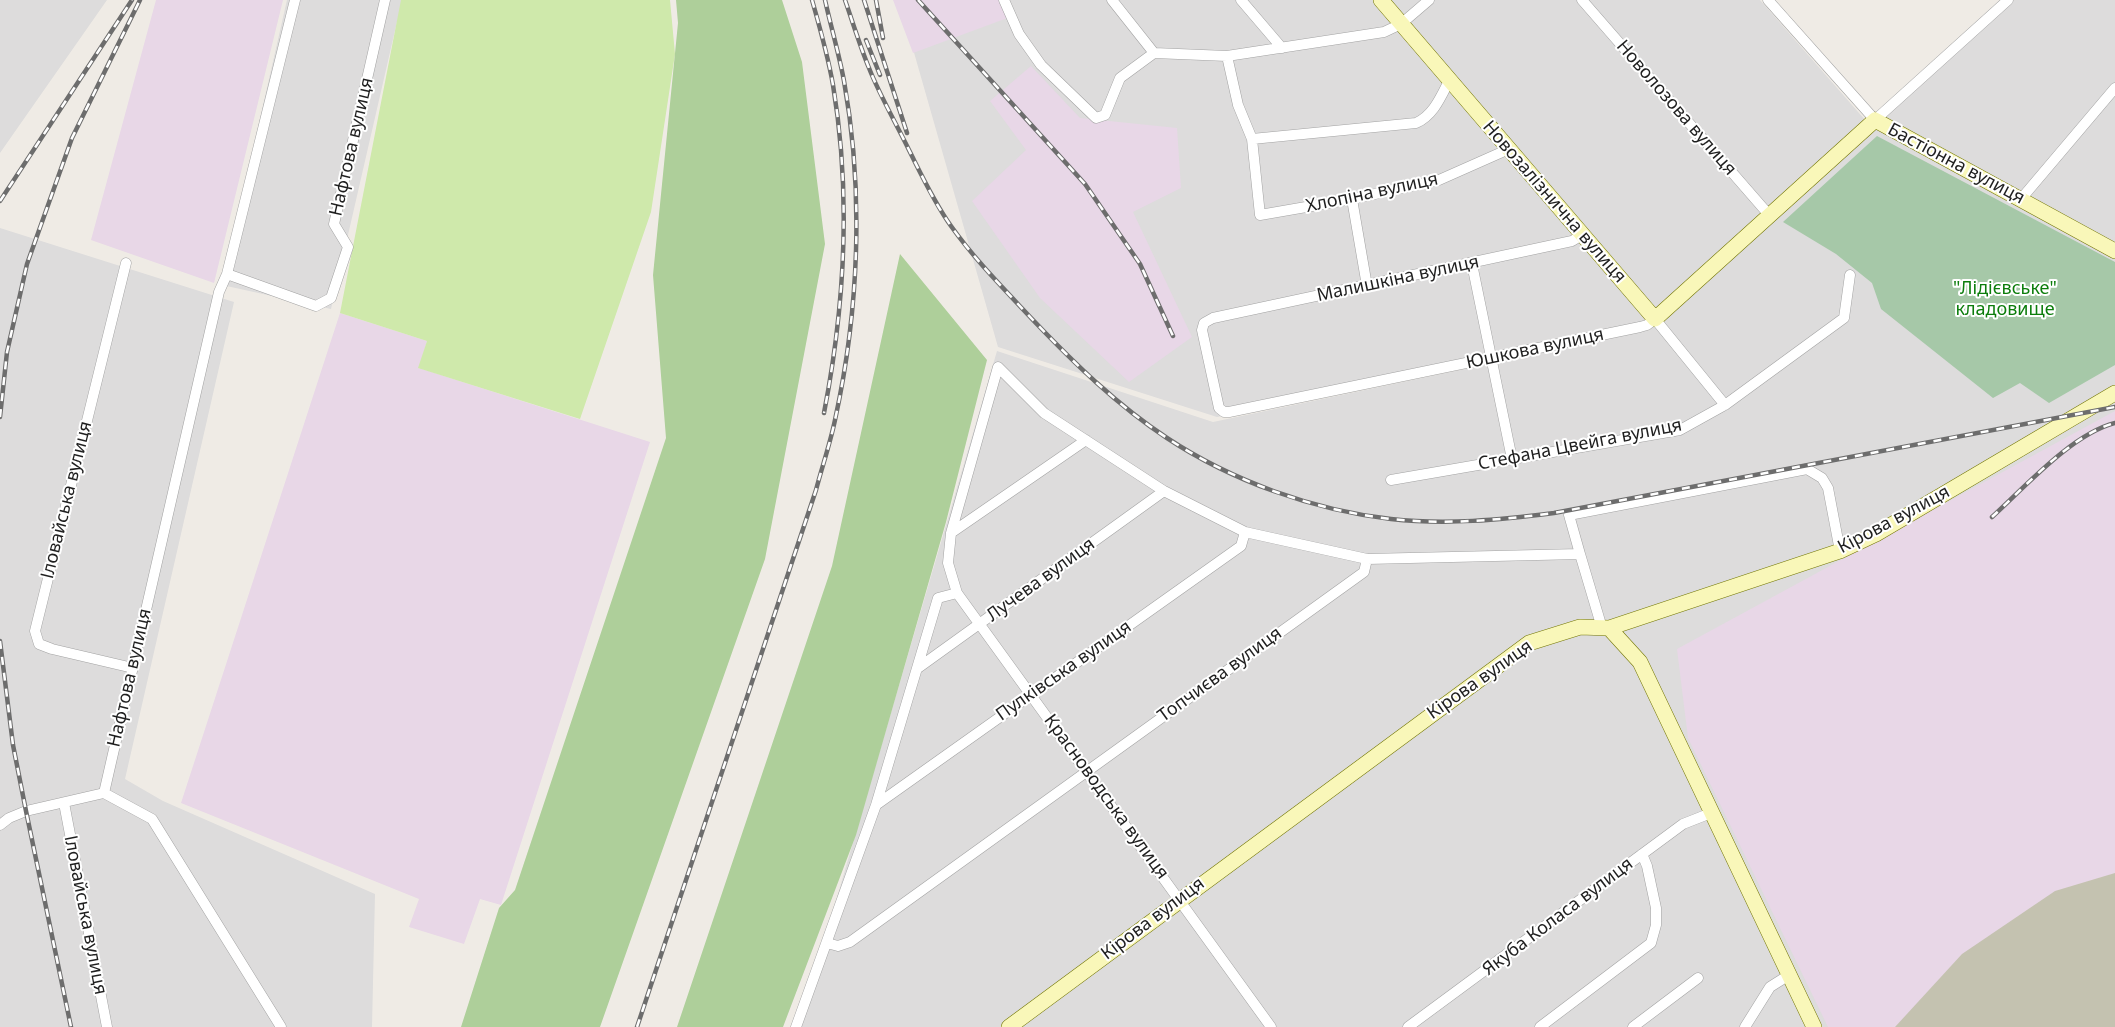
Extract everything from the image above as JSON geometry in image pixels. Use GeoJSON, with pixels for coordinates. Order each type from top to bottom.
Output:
{"type":"FeatureCollection","features":[{"type":"Feature","properties":{"kind":"main road","name":"Новозалізнична вулиця"},"geometry":{"type":"LineString","coordinates":[[1381,0],[1655,319]]}},
{"type":"Feature","properties":{"kind":"main road","name":"Юшкова вулиця"},"geometry":{"type":"LineString","coordinates":[[1655,319],[1876,120]]}},
{"type":"Feature","properties":{"kind":"main road","name":"Бастіонна вулиця"},"geometry":{"type":"LineString","coordinates":[[1876,120],[2115,251]]}},
{"type":"Feature","properties":{"kind":"main road","name":"Кірова вулиця"},"geometry":{"type":"LineString","coordinates":[[1009,1027],[1529,643],[1580,627],[1606,628],[1840,550],[1876,534],[2115,393]]}},
{"type":"Feature","properties":{"kind":"main road"},"geometry":{"type":"LineString","coordinates":[[1606,628],[1640,662],[1814,1027]]}},
{"type":"Feature","properties":{"kind":"street","name":"Нафтова вулиця"},"geometry":{"type":"LineString","coordinates":[[104,794],[219,292],[227,274],[295,0]]}},
{"type":"Feature","properties":{"kind":"street","name":"Нафтова вулиця"},"geometry":{"type":"LineString","coordinates":[[227,274],[316,306],[331,298],[348,248],[334,224],[385,0]]}},
{"type":"Feature","properties":{"kind":"street"},"geometry":{"type":"LineString","coordinates":[[1004,0],[1019,34],[1041,65],[1096,118],[1105,116],[1120,78],[1154,53],[1227,56],[1384,32],[1401,24],[1429,0]]}},
{"type":"Feature","properties":{"kind":"street"},"geometry":{"type":"LineString","coordinates":[[1112,0],[1154,53]]}},
{"type":"Feature","properties":{"kind":"street"},"geometry":{"type":"LineString","coordinates":[[1242,0],[1282,48]]}},
{"type":"Feature","properties":{"kind":"street","name":"Новолозова вулиця"},"geometry":{"type":"LineString","coordinates":[[1582,0],[1770,216]]}},
{"type":"Feature","properties":{"kind":"street"},"geometry":{"type":"LineString","coordinates":[[1768,0],[1876,120]]}},
{"type":"Feature","properties":{"kind":"street","name":"Бастіонна вулиця"},"geometry":{"type":"LineString","coordinates":[[1876,120],[2008,0]]}},
{"type":"Feature","properties":{"kind":"street"},"geometry":{"type":"LineString","coordinates":[[1227,56],[1238,106],[1252,139],[1416,123],[1426,118],[1433,109],[1450,79]]}},
{"type":"Feature","properties":{"kind":"street"},"geometry":{"type":"LineString","coordinates":[[2021,199],[2115,88]]}},
{"type":"Feature","properties":{"kind":"street","name":"Хлопіна вулиця"},"geometry":{"type":"LineString","coordinates":[[1252,139],[1260,216],[1352,199],[1438,180],[1509,149]]}},
{"type":"Feature","properties":{"kind":"street"},"geometry":{"type":"LineString","coordinates":[[1352,199],[1367,286]]}},
{"type":"Feature","properties":{"kind":"street","name":"Малишкіна вулиця"},"geometry":{"type":"LineString","coordinates":[[1212,318],[1472,264],[1572,241],[1582,235]]}},
{"type":"Feature","properties":{"kind":"street","name":"Іловайська вулиця"},"geometry":{"type":"LineString","coordinates":[[126,263],[35,631],[39,644],[52,649],[133,668]]}},
{"type":"Feature","properties":{"kind":"street"},"geometry":{"type":"LineString","coordinates":[[1472,264],[1512,459]]}},
{"type":"Feature","properties":{"kind":"street","name":"Стефана Цвейга вулиця"},"geometry":{"type":"LineString","coordinates":[[1391,480],[1680,430],[1725,405],[1844,318],[1850,275]]}},
{"type":"Feature","properties":{"kind":"street","name":"Юшкова вулиця"},"geometry":{"type":"LineString","coordinates":[[1212,318],[1204,323],[1202,330],[1218,404],[1224,412],[1640,327],[1647,325],[1655,319]]}},
{"type":"Feature","properties":{"kind":"street","name":"Новозалізнична вулиця"},"geometry":{"type":"LineString","coordinates":[[1655,319],[1725,405]]}},
{"type":"Feature","properties":{"kind":"street","name":"Красноводська вулиця"},"geometry":{"type":"LineString","coordinates":[[1086,440],[1044,413],[998,367],[951,534],[948,563],[957,593],[1272,1027]]}},
{"type":"Feature","properties":{"kind":"street"},"geometry":{"type":"LineString","coordinates":[[951,534],[1086,440],[1164,491],[1246,532],[1368,559],[1580,554]]}},
{"type":"Feature","properties":{"kind":"street"},"geometry":{"type":"LineString","coordinates":[[1606,628],[1580,554],[1569,515],[1808,469],[1822,478],[1828,488],[1840,550]]}},
{"type":"Feature","properties":{"kind":"street","name":"Лучева вулиця"},"geometry":{"type":"LineString","coordinates":[[918,668],[1164,491]]}},
{"type":"Feature","properties":{"kind":"street","name":"Пулківська вулиця"},"geometry":{"type":"LineString","coordinates":[[876,805],[1241,546],[1246,532]]}},
{"type":"Feature","properties":{"kind":"street","name":"Топчиєва вулиця"},"geometry":{"type":"LineString","coordinates":[[827,943],[838,946],[850,942],[1364,572],[1368,559]]}},
{"type":"Feature","properties":{"kind":"street"},"geometry":{"type":"LineString","coordinates":[[796,1027],[876,805],[938,598],[957,593]]}},
{"type":"Feature","properties":{"kind":"street"},"geometry":{"type":"LineString","coordinates":[[0,824],[26,811],[104,794],[152,819],[281,1027]]}},
{"type":"Feature","properties":{"kind":"street","name":"Іловайська вулиця"},"geometry":{"type":"LineString","coordinates":[[64,803],[107,1027]]}},
{"type":"Feature","properties":{"kind":"street","name":"Якуба Коласа вулиця"},"geometry":{"type":"LineString","coordinates":[[1408,1027],[1683,824],[1711,812]]}},
{"type":"Feature","properties":{"kind":"street"},"geometry":{"type":"LineString","coordinates":[[1540,1027],[1651,943],[1656,925],[1656,908],[1642,854]]}},
{"type":"Feature","properties":{"kind":"street"},"geometry":{"type":"LineString","coordinates":[[1745,1027],[1770,986],[1789,975]]}},
{"type":"Feature","properties":{"kind":"street"},"geometry":{"type":"LineString","coordinates":[[1633,1027],[1698,978]]}},
{"type":"Feature","properties":{"kind":"shaded area"},"geometry":{"type":"Polygon","coordinates":[[[0,0],[107,0],[0,153],[0,0]]]}},
{"type":"Feature","properties":{"kind":"shaded area"},"geometry":{"type":"Polygon","coordinates":[[[156,0],[283,0],[214,283],[91,240],[156,0]]]}},
{"type":"Feature","properties":{"kind":"shaded area"},"geometry":{"type":"Polygon","coordinates":[[[287,0],[402,0],[331,309],[222,285],[287,0]]]}},
{"type":"Feature","properties":{"kind":"shaded area"},"geometry":{"type":"Polygon","coordinates":[[[893,0],[1003,0],[1010,17],[913,53],[893,0]]]}},
{"type":"Feature","properties":{"kind":"shaded area"},"geometry":{"type":"Polygon","coordinates":[[[899,0],[1760,0],[1866,121],[1642,322],[1217,417],[998,347],[899,0]]]}},
{"type":"Feature","properties":{"kind":"shaded area"},"geometry":{"type":"Polygon","coordinates":[[[2011,0],[2115,0],[2115,1027],[799,1027],[997,351],[1213,422],[1650,330],[2011,0]]]}},
{"type":"Feature","properties":{"kind":"shaded area"},"geometry":{"type":"Polygon","coordinates":[[[1031,66],[1080,118],[1177,128],[1181,188],[1133,212],[1192,337],[1129,382],[1040,298],[972,201],[1026,150],[990,101],[1031,66]]]}},
{"type":"Feature","properties":{"kind":"shaded area"},"geometry":{"type":"Polygon","coordinates":[[[0,228],[234,302],[125,779],[163,801],[375,894],[372,1027],[0,1027],[0,228]]]}},
{"type":"Feature","properties":{"kind":"shaded area"},"geometry":{"type":"Polygon","coordinates":[[[340,313],[427,341],[419,368],[650,442],[501,905],[480,899],[464,944],[409,927],[419,899],[181,803],[340,313]]]}},
{"type":"Feature","properties":{"kind":"shaded area"},"geometry":{"type":"Polygon","coordinates":[[[2115,411],[2115,1027],[1828,1027],[1688,738],[1677,649],[2115,411]]]}},
{"type":"Feature","properties":{"kind":"shaded area"},"geometry":{"type":"Polygon","coordinates":[[[2115,873],[2115,1027],[1895,1027],[1962,954],[2055,891],[2115,873]]]}},
{"type":"Feature","properties":{"kind":"green space"},"geometry":{"type":"Polygon","coordinates":[[[401,0],[670,0],[675,54],[651,212],[580,419],[418,368],[427,341],[340,313],[401,0]]]}},
{"type":"Feature","properties":{"kind":"green space"},"geometry":{"type":"Polygon","coordinates":[[[676,0],[782,0],[802,62],[825,244],[765,559],[600,1027],[461,1027],[499,908],[515,890],[666,438],[653,275],[678,23],[676,0]]]}},
{"type":"Feature","properties":{"kind":"green space","name":"\"Лідієвське\" кладовище"},"geometry":{"type":"Polygon","coordinates":[[[1877,136],[2115,262],[2115,365],[2049,403],[2020,383],[1993,398],[1881,309],[1872,283],[1836,254],[1783,222],[1877,136]]]}},
{"type":"Feature","properties":{"kind":"green space"},"geometry":{"type":"Polygon","coordinates":[[[900,254],[987,360],[946,522],[856,835],[783,1027],[677,1027],[832,566],[900,254]]]}},
{"type":"Feature","properties":{"kind":"railway"},"geometry":{"type":"LineString","coordinates":[[0,201],[132,0]]}},
{"type":"Feature","properties":{"kind":"railway"},"geometry":{"type":"LineString","coordinates":[[0,417],[7,352],[27,264],[72,138],[140,0]]}},
{"type":"Feature","properties":{"kind":"railway"},"geometry":{"type":"LineString","coordinates":[[812,0],[833,85],[839,126],[844,208],[841,290],[837,331],[824,413]]}},
{"type":"Feature","properties":{"kind":"railway"},"geometry":{"type":"LineString","coordinates":[[637,1027],[816,490],[833,429],[843,378],[854,294],[856,251],[854,165],[844,81],[825,0]]}},
{"type":"Feature","properties":{"kind":"railway"},"geometry":{"type":"LineString","coordinates":[[845,0],[873,78],[939,208],[970,251],[990,274],[1080,368],[1131,412],[1167,438],[1218,468],[1303,501],[1362,515],[1412,521],[1473,521],[1534,516],[2115,407]]}},
{"type":"Feature","properties":{"kind":"railway"},"geometry":{"type":"LineString","coordinates":[[864,0],[907,133]]}},
{"type":"Feature","properties":{"kind":"railway"},"geometry":{"type":"LineString","coordinates":[[876,0],[883,38]]}},
{"type":"Feature","properties":{"kind":"railway"},"geometry":{"type":"LineString","coordinates":[[918,0],[1085,184],[1140,264],[1173,336]]}},
{"type":"Feature","properties":{"kind":"railway"},"geometry":{"type":"LineString","coordinates":[[866,40],[880,75]]}},
{"type":"Feature","properties":{"kind":"railway"},"geometry":{"type":"LineString","coordinates":[[1992,517],[2066,450],[2082,438],[2115,423]]}},
{"type":"Feature","properties":{"kind":"railway"},"geometry":{"type":"LineString","coordinates":[[0,641],[13,745],[71,1027]]}}]}
